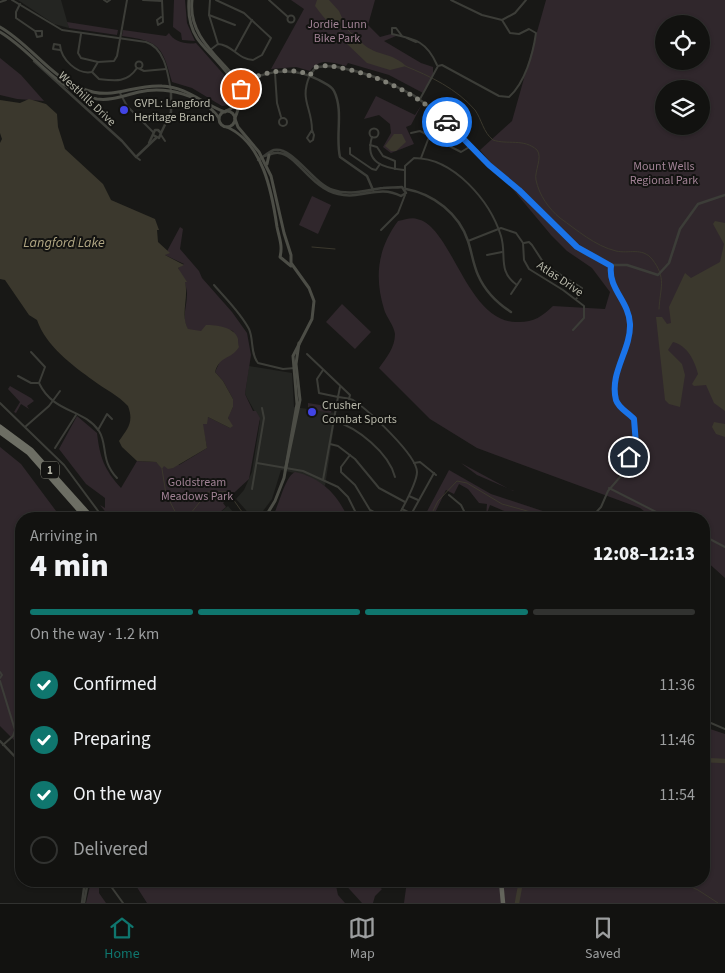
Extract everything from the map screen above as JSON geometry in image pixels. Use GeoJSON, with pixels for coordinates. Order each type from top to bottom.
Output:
{"type":"FeatureCollection","features":[{"type":"Feature","properties":{"kind":"highway","name":"1"},"geometry":{"type":"LineString","coordinates":[[0,427],[31,450],[87,512]]}},
{"type":"Feature","properties":{"kind":"highway","name":"1"},"geometry":{"type":"LineString","coordinates":[[0,432],[28,452],[82,512]]}},
{"type":"Feature","properties":{"kind":"highway"},"geometry":{"type":"LineString","coordinates":[[503,887],[505,903]]}},
{"type":"Feature","properties":{"kind":"main road"},"geometry":{"type":"LineString","coordinates":[[191,0],[194,26],[209,51],[238,84],[242,98],[234,124],[227,127]]}},
{"type":"Feature","properties":{"kind":"main road"},"geometry":{"type":"LineString","coordinates":[[0,27],[24,43],[72,84],[99,94],[121,95],[146,86],[170,87],[194,94],[231,112],[263,157],[276,191],[290,259],[295,269],[310,288],[314,302],[312,320],[299,342],[295,368],[300,400],[286,468],[278,495],[268,512]]}},
{"type":"Feature","properties":{"kind":"main road"},"geometry":{"type":"LineString","coordinates":[[0,32],[24,49],[56,78],[79,93],[102,99],[148,91],[171,92],[196,100],[213,111],[221,124],[243,137],[258,160],[273,198],[280,257],[295,269]]}},
{"type":"Feature","properties":{"kind":"main road"},"geometry":{"type":"LineString","coordinates":[[219,118],[226,111],[234,108],[238,101],[238,84]]}},
{"type":"Feature","properties":{"kind":"main road"},"geometry":{"type":"LineString","coordinates":[[267,167],[269,155]]}},
{"type":"Feature","properties":{"kind":"main road"},"geometry":{"type":"LineString","coordinates":[[281,253],[285,250],[290,253]]}},
{"type":"Feature","properties":{"kind":"main road"},"geometry":{"type":"LineString","coordinates":[[284,261],[290,259]]}},
{"type":"Feature","properties":{"kind":"street"},"geometry":{"type":"LineString","coordinates":[[0,2],[6,0]]}},
{"type":"Feature","properties":{"kind":"street"},"geometry":{"type":"LineString","coordinates":[[12,0],[55,27],[154,45],[162,55],[166,69],[171,92],[171,108],[161,134],[148,144]]}},
{"type":"Feature","properties":{"kind":"street"},"geometry":{"type":"LineString","coordinates":[[104,0],[107,2],[110,0]]}},
{"type":"Feature","properties":{"kind":"street"},"geometry":{"type":"LineString","coordinates":[[82,33],[80,56],[84,60],[98,62],[115,60],[127,0]]}},
{"type":"Feature","properties":{"kind":"street"},"geometry":{"type":"LineString","coordinates":[[143,0],[162,1],[161,17]]}},
{"type":"Feature","properties":{"kind":"street"},"geometry":{"type":"LineString","coordinates":[[209,0],[209,14],[218,44]]}},
{"type":"Feature","properties":{"kind":"street"},"geometry":{"type":"LineString","coordinates":[[209,51],[218,44],[224,44],[246,59],[253,60],[261,56],[270,36],[239,10],[216,0]]}},
{"type":"Feature","properties":{"kind":"street"},"geometry":{"type":"LineString","coordinates":[[268,0],[288,17]]}},
{"type":"Feature","properties":{"kind":"street"},"geometry":{"type":"LineString","coordinates":[[452,0],[482,15],[502,20],[515,13],[526,0]]}},
{"type":"Feature","properties":{"kind":"street"},"geometry":{"type":"LineString","coordinates":[[20,4],[16,17],[35,31]]}},
{"type":"Feature","properties":{"kind":"street"},"geometry":{"type":"LineString","coordinates":[[209,14],[235,25]]}},
{"type":"Feature","properties":{"kind":"street"},"geometry":{"type":"LineString","coordinates":[[234,52],[252,20]]}},
{"type":"Feature","properties":{"kind":"street"},"geometry":{"type":"LineString","coordinates":[[438,66],[442,65],[499,96],[509,97],[520,85],[535,43],[536,33],[529,29],[519,34],[510,33],[502,20]]}},
{"type":"Feature","properties":{"kind":"street"},"geometry":{"type":"LineString","coordinates":[[404,37],[392,34],[392,28],[396,28],[404,37],[412,42],[419,42],[430,50],[438,66]]}},
{"type":"Feature","properties":{"kind":"street","name":"Westhills Drive"},"geometry":{"type":"LineString","coordinates":[[24,49],[140,160]]}},
{"type":"Feature","properties":{"kind":"street"},"geometry":{"type":"LineString","coordinates":[[60,50],[74,69],[84,73],[92,72]]}},
{"type":"Feature","properties":{"kind":"street"},"geometry":{"type":"LineString","coordinates":[[92,72],[98,62]]}},
{"type":"Feature","properties":{"kind":"street"},"geometry":{"type":"LineString","coordinates":[[92,72],[99,79],[123,80],[131,77],[136,64],[139,62],[143,64],[140,69]]}},
{"type":"Feature","properties":{"kind":"street"},"geometry":{"type":"LineString","coordinates":[[312,130],[304,96],[310,75],[316,67],[333,66],[381,79],[420,99],[437,112],[489,165],[519,190],[577,247],[611,266],[627,264],[653,275],[658,275],[669,263],[680,229],[698,204],[725,195]]}},
{"type":"Feature","properties":{"kind":"street"},"geometry":{"type":"LineString","coordinates":[[420,99],[438,66]]}},
{"type":"Feature","properties":{"kind":"street"},"geometry":{"type":"LineString","coordinates":[[136,68],[144,72],[166,69]]}},
{"type":"Feature","properties":{"kind":"street"},"geometry":{"type":"LineString","coordinates":[[238,84],[260,75],[294,71],[310,75],[331,87],[335,92],[339,120],[340,157],[367,176],[373,190]]}},
{"type":"Feature","properties":{"kind":"street"},"geometry":{"type":"LineString","coordinates":[[275,72],[281,117]]}},
{"type":"Feature","properties":{"kind":"street"},"geometry":{"type":"LineString","coordinates":[[121,95],[127,106],[155,132],[161,134],[165,141],[158,138],[155,132]]}},
{"type":"Feature","properties":{"kind":"street"},"geometry":{"type":"LineString","coordinates":[[136,157],[148,144],[155,132],[165,125]]}},
{"type":"Feature","properties":{"kind":"street"},"geometry":{"type":"LineString","coordinates":[[411,134],[418,131],[462,152],[471,146]]}},
{"type":"Feature","properties":{"kind":"street"},"geometry":{"type":"LineString","coordinates":[[421,158],[429,136]]}},
{"type":"Feature","properties":{"kind":"street"},"geometry":{"type":"LineString","coordinates":[[372,137],[370,145],[371,155],[380,164],[404,170]]}},
{"type":"Feature","properties":{"kind":"street"},"geometry":{"type":"LineString","coordinates":[[370,145],[377,147],[383,156],[395,161],[395,169]]}},
{"type":"Feature","properties":{"kind":"street"},"geometry":{"type":"LineString","coordinates":[[350,148],[350,154],[372,169],[376,169],[380,164]]}},
{"type":"Feature","properties":{"kind":"street"},"geometry":{"type":"LineString","coordinates":[[258,160],[275,150],[288,152],[318,182],[334,191],[350,193],[400,188],[428,196],[445,207],[458,223],[468,240],[480,280],[495,299],[511,312]]}},
{"type":"Feature","properties":{"kind":"street"},"geometry":{"type":"LineString","coordinates":[[263,157],[280,153],[288,156],[315,183],[330,192],[352,196],[373,190],[387,190],[405,195],[413,191]]}},
{"type":"Feature","properties":{"kind":"street"},"geometry":{"type":"LineString","coordinates":[[381,230],[398,213],[405,195],[404,170],[409,160],[421,158],[447,168],[468,184],[487,205],[499,229],[505,272],[517,285]]}},
{"type":"Feature","properties":{"kind":"street"},"geometry":{"type":"LineString","coordinates":[[401,204],[398,194],[403,182]]}},
{"type":"Feature","properties":{"kind":"street"},"geometry":{"type":"LineString","coordinates":[[468,240],[499,229],[513,230],[520,236],[523,243],[529,242],[532,245],[548,268],[582,288],[582,292],[576,299]]}},
{"type":"Feature","properties":{"kind":"street","name":"Atlas Drive"},"geometry":{"type":"LineString","coordinates":[[523,243],[524,260],[528,268],[584,306],[585,315],[573,330]]}},
{"type":"Feature","properties":{"kind":"street"},"geometry":{"type":"LineString","coordinates":[[487,255],[502,252]]}},
{"type":"Feature","properties":{"kind":"street"},"geometry":{"type":"LineString","coordinates":[[596,512],[601,507],[609,488],[620,477],[635,448],[636,439],[634,419],[620,407],[616,399],[617,374],[628,340],[630,323],[626,306],[610,280],[611,266]]}},
{"type":"Feature","properties":{"kind":"street"},"geometry":{"type":"LineString","coordinates":[[511,294],[521,279]]}},
{"type":"Feature","properties":{"kind":"street"},"geometry":{"type":"LineString","coordinates":[[214,285],[235,308],[249,329],[254,356],[258,363],[282,369],[295,368]]}},
{"type":"Feature","properties":{"kind":"street"},"geometry":{"type":"LineString","coordinates":[[31,352],[45,367],[39,382]]}},
{"type":"Feature","properties":{"kind":"street"},"geometry":{"type":"LineString","coordinates":[[307,354],[350,394],[349,399]]}},
{"type":"Feature","properties":{"kind":"street"},"geometry":{"type":"LineString","coordinates":[[324,369],[317,379],[319,393],[349,399],[389,431],[414,464],[417,476],[400,512]]}},
{"type":"Feature","properties":{"kind":"street"},"geometry":{"type":"LineString","coordinates":[[18,376],[31,383],[39,382]]}},
{"type":"Feature","properties":{"kind":"street"},"geometry":{"type":"LineString","coordinates":[[39,382],[52,401],[76,415],[87,418],[98,430],[105,459],[117,478]]}},
{"type":"Feature","properties":{"kind":"street"},"geometry":{"type":"LineString","coordinates":[[322,480],[340,386]]}},
{"type":"Feature","properties":{"kind":"street"},"geometry":{"type":"LineString","coordinates":[[25,427],[52,401],[60,390]]}},
{"type":"Feature","properties":{"kind":"street"},"geometry":{"type":"LineString","coordinates":[[0,403],[64,465],[99,512]]}},
{"type":"Feature","properties":{"kind":"street"},"geometry":{"type":"LineString","coordinates":[[252,488],[264,418],[262,408]]}},
{"type":"Feature","properties":{"kind":"street"},"geometry":{"type":"LineString","coordinates":[[98,430],[107,414],[112,419]]}},
{"type":"Feature","properties":{"kind":"street"},"geometry":{"type":"LineString","coordinates":[[55,448],[76,415]]}},
{"type":"Feature","properties":{"kind":"street"},"geometry":{"type":"LineString","coordinates":[[334,421],[351,429],[369,442],[387,463],[395,477]]}},
{"type":"Feature","properties":{"kind":"street"},"geometry":{"type":"LineString","coordinates":[[330,444],[350,455],[364,468],[378,488],[405,502]]}},
{"type":"Feature","properties":{"kind":"street"},"geometry":{"type":"LineString","coordinates":[[350,455],[340,471],[356,485],[370,510],[374,512]]}},
{"type":"Feature","properties":{"kind":"street"},"geometry":{"type":"LineString","coordinates":[[413,511],[435,474],[420,462],[414,464]]}},
{"type":"Feature","properties":{"kind":"street"},"geometry":{"type":"LineString","coordinates":[[257,463],[306,472],[346,494],[355,512]]}},
{"type":"Feature","properties":{"kind":"street"},"geometry":{"type":"LineString","coordinates":[[609,488],[656,512]]}},
{"type":"Feature","properties":{"kind":"street"},"geometry":{"type":"LineString","coordinates":[[408,495],[418,500]]}},
{"type":"Feature","properties":{"kind":"street"},"geometry":{"type":"LineString","coordinates":[[448,495],[461,505],[464,512]]}},
{"type":"Feature","properties":{"kind":"street"},"geometry":{"type":"LineString","coordinates":[[402,508],[408,512]]}},
{"type":"Feature","properties":{"kind":"street"},"geometry":{"type":"LineString","coordinates":[[710,539],[725,547]]}},
{"type":"Feature","properties":{"kind":"street"},"geometry":{"type":"LineString","coordinates":[[0,672],[2,675],[0,679],[15,730],[13,736],[3,745]]}},
{"type":"Feature","properties":{"kind":"street"},"geometry":{"type":"LineString","coordinates":[[710,723],[725,729]]}},
{"type":"Feature","properties":{"kind":"street"},"geometry":{"type":"LineString","coordinates":[[0,741],[15,757]]}},
{"type":"Feature","properties":{"kind":"street"},"geometry":{"type":"LineString","coordinates":[[83,903],[86,887]]}},
{"type":"Feature","properties":{"kind":"street"},"geometry":{"type":"LineString","coordinates":[[112,887],[123,903]]}},
{"type":"Feature","properties":{"kind":"shaded area"},"geometry":{"type":"Polygon","coordinates":[[[18,0],[61,0],[69,28],[54,24],[18,0]]]}},
{"type":"Feature","properties":{"kind":"shaded area"},"geometry":{"type":"Polygon","coordinates":[[[249,366],[292,373],[294,407],[336,413],[325,486],[308,476],[281,470],[272,499],[262,512],[248,512],[236,499],[244,490],[252,472],[260,421],[245,394],[249,366]]]}},
{"type":"Feature","properties":{"kind":"shaded area"},"geometry":{"type":"Polygon","coordinates":[[[228,506],[233,512],[221,512],[228,506]]]}},
{"type":"Feature","properties":{"kind":"green space"},"geometry":{"type":"Polygon","coordinates":[[[174,0],[185,0],[187,23],[195,41],[182,40],[181,33],[173,27],[174,0]]]}},
{"type":"Feature","properties":{"kind":"green space","name":"Jordie Lunn Bike Park"},"geometry":{"type":"Polygon","coordinates":[[[291,0],[375,0],[368,25],[380,37],[391,34],[396,36],[384,41],[421,63],[433,67],[433,74],[423,93],[389,75],[348,63],[346,66],[322,62],[310,71],[296,67],[271,69],[304,9],[291,0]]]}},
{"type":"Feature","properties":{"kind":"green space","name":"Mount Wells Regional Park"},"geometry":{"type":"Polygon","coordinates":[[[546,0],[725,0],[725,578],[710,564],[710,512],[645,512],[640,508],[477,448],[430,419],[379,368],[392,348],[395,339],[393,327],[385,312],[381,297],[379,285],[380,263],[386,242],[398,221],[415,218],[429,225],[440,238],[472,291],[484,306],[499,318],[516,322],[532,320],[541,316],[553,306],[605,309],[610,292],[592,268],[567,251],[551,235],[480,150],[512,121],[546,0]]]}},
{"type":"Feature","properties":{"kind":"green space"},"geometry":{"type":"Polygon","coordinates":[[[67,22],[118,30],[117,35],[69,28],[67,22]]]}},
{"type":"Feature","properties":{"kind":"green space"},"geometry":{"type":"Polygon","coordinates":[[[123,30],[166,36],[169,33],[180,42],[196,43],[233,85],[234,96],[232,102],[222,106],[192,88],[172,82],[165,60],[158,47],[144,40],[122,36],[123,30]]]}},
{"type":"Feature","properties":{"kind":"green space"},"geometry":{"type":"Polygon","coordinates":[[[0,58],[21,75],[44,101],[17,99],[0,95],[0,58]]]}},
{"type":"Feature","properties":{"kind":"green space"},"geometry":{"type":"Polygon","coordinates":[[[376,96],[415,115],[422,104],[411,125],[406,127],[414,144],[391,153],[383,147],[391,133],[390,124],[379,115],[364,119],[376,96]]]}},
{"type":"Feature","properties":{"kind":"green space"},"geometry":{"type":"Polygon","coordinates":[[[312,196],[331,205],[318,234],[299,225],[312,196]]]}},
{"type":"Feature","properties":{"kind":"green space","name":"Goldstream Meadows Park"},"geometry":{"type":"Polygon","coordinates":[[[180,227],[183,229],[180,249],[247,333],[251,355],[245,394],[253,411],[256,411],[260,418],[249,479],[223,503],[226,507],[220,512],[106,512],[100,505],[105,508],[105,498],[86,484],[59,449],[77,416],[97,433],[104,463],[110,475],[121,488],[137,461],[156,462],[162,468],[163,465],[179,465],[207,448],[202,423],[208,417],[230,428],[228,417],[233,407],[233,399],[223,381],[215,372],[221,359],[230,355],[238,346],[233,331],[222,329],[188,330],[185,321],[187,291],[178,268],[184,264],[165,255],[180,227]]]}},
{"type":"Feature","properties":{"kind":"green space"},"geometry":{"type":"Polygon","coordinates":[[[342,304],[371,332],[355,349],[326,322],[342,304]]]}},
{"type":"Feature","properties":{"kind":"green space"},"geometry":{"type":"Polygon","coordinates":[[[10,386],[34,401],[27,406],[29,409],[21,404],[16,413],[14,412],[20,402],[8,389],[10,386]]]}},
{"type":"Feature","properties":{"kind":"green space"},"geometry":{"type":"Polygon","coordinates":[[[308,403],[332,407],[331,413],[308,409],[308,403]]]}},
{"type":"Feature","properties":{"kind":"green space"},"geometry":{"type":"Polygon","coordinates":[[[0,447],[21,464],[57,512],[15,512],[15,741],[0,726],[0,447]]]}},
{"type":"Feature","properties":{"kind":"green space"},"geometry":{"type":"Polygon","coordinates":[[[461,463],[509,489],[477,475],[461,463]]]}},
{"type":"Feature","properties":{"kind":"green space"},"geometry":{"type":"Polygon","coordinates":[[[449,470],[491,494],[546,512],[507,512],[490,505],[486,512],[487,504],[479,503],[468,489],[459,484],[454,494],[446,490],[435,512],[427,512],[449,470]]]}},
{"type":"Feature","properties":{"kind":"green space"},"geometry":{"type":"Polygon","coordinates":[[[295,472],[304,474],[328,488],[345,512],[275,512],[291,475],[295,472]]]}},
{"type":"Feature","properties":{"kind":"green space"},"geometry":{"type":"Polygon","coordinates":[[[710,729],[725,734],[725,903],[404,903],[406,887],[710,887],[710,729]]]}},
{"type":"Feature","properties":{"kind":"green space"},"geometry":{"type":"Polygon","coordinates":[[[90,887],[99,887],[99,893],[106,903],[86,903],[90,887]]]}},
{"type":"Feature","properties":{"kind":"green space"},"geometry":{"type":"Polygon","coordinates":[[[137,887],[336,887],[338,895],[345,903],[147,903],[137,887]]]}},
{"type":"Feature","properties":{"kind":"green space"},"geometry":{"type":"Polygon","coordinates":[[[347,887],[379,887],[382,889],[375,896],[373,903],[362,903],[347,887]]]}},
{"type":"Feature","properties":{"kind":"water"},"geometry":{"type":"Polygon","coordinates":[[[317,0],[329,0],[339,11],[347,29],[342,30],[333,26],[315,6],[317,0]]]}},
{"type":"Feature","properties":{"kind":"water"},"geometry":{"type":"Polygon","coordinates":[[[354,34],[367,47],[393,57],[406,66],[390,70],[367,63],[345,42],[354,34]]]}},
{"type":"Feature","properties":{"kind":"water","name":"Langford Lake"},"geometry":{"type":"Polygon","coordinates":[[[29,99],[46,104],[57,114],[58,127],[65,149],[103,184],[111,200],[155,219],[159,230],[157,230],[158,242],[170,253],[165,255],[184,265],[178,268],[187,282],[185,282],[185,318],[188,329],[201,331],[206,325],[220,326],[229,329],[238,339],[239,347],[220,363],[215,372],[223,381],[233,399],[233,407],[228,418],[233,426],[230,428],[208,417],[207,424],[203,424],[207,448],[173,468],[168,469],[164,466],[162,469],[156,462],[137,461],[122,447],[119,441],[130,421],[128,406],[77,368],[53,347],[37,320],[29,315],[5,280],[0,279],[0,143],[2,139],[0,133],[0,100],[20,103],[29,99]]]}},
{"type":"Feature","properties":{"kind":"water"},"geometry":{"type":"Polygon","coordinates":[[[394,134],[402,134],[406,142],[396,151],[391,151],[385,146],[394,134]]]}},
{"type":"Feature","properties":{"kind":"water"},"geometry":{"type":"Polygon","coordinates":[[[715,221],[725,223],[725,411],[714,403],[706,385],[694,386],[692,384],[698,374],[695,364],[690,354],[682,346],[673,342],[668,350],[682,364],[685,375],[680,407],[669,404],[665,400],[656,317],[662,317],[667,324],[671,323],[669,307],[685,273],[691,278],[720,262],[724,244],[713,224],[715,221]]]}},
{"type":"Feature","properties":{"kind":"water"},"geometry":{"type":"Polygon","coordinates":[[[714,422],[725,424],[725,437],[716,434],[712,427],[714,422]]]}},
{"type":"Feature","properties":{"kind":"waterway"},"geometry":{"type":"LineString","coordinates":[[347,29],[353,35]]}},
{"type":"Feature","properties":{"kind":"waterway"},"geometry":{"type":"LineString","coordinates":[[405,66],[452,89],[468,102],[493,140],[527,144],[537,150],[539,153],[536,177],[537,186],[545,201],[560,218],[586,237],[608,249],[621,252],[640,252],[648,255],[660,272],[662,283],[659,309]]}},
{"type":"Feature","properties":{"kind":"waterway"},"geometry":{"type":"LineString","coordinates":[[312,247],[335,249]]}},
{"type":"Feature","properties":{"kind":"waterway"},"geometry":{"type":"LineString","coordinates":[[162,469],[166,494],[175,512]]}},
{"type":"Feature","properties":{"kind":"waterway"},"geometry":{"type":"LineString","coordinates":[[432,512],[438,501],[457,481],[467,483],[502,504],[531,512]]}},
{"type":"Feature","properties":{"kind":"waterway"},"geometry":{"type":"LineString","coordinates":[[192,512],[208,492],[228,492],[242,512]]}},
{"type":"Feature","properties":{"kind":"waterway"},"geometry":{"type":"LineString","coordinates":[[710,760],[725,761]]}},
{"type":"Feature","properties":{"kind":"waterway"},"geometry":{"type":"LineString","coordinates":[[517,903],[520,887]]}},
{"type":"Feature","properties":{"kind":"waterway"},"geometry":{"type":"LineString","coordinates":[[692,887],[718,903]]}},
{"type":"Feature","properties":{"kind":"way so far"},"geometry":{"type":"LineString","coordinates":[[241,89],[239,83],[260,75],[289,70],[310,75],[316,67],[322,65],[333,66],[360,72],[409,92],[427,104],[447,122]]}},
{"type":"Feature","properties":{"kind":"place","name":"GVPL: Langford Heritage Branch"},"geometry":{"type":"Point","coordinates":[124,110]}},
{"type":"Feature","properties":{"kind":"place","name":"Crusher Combat Sports"},"geometry":{"type":"Point","coordinates":[312,412]}},
{"type":"Feature","properties":{"kind":"route"},"geometry":{"type":"LineString","coordinates":[[447,122],[489,165],[519,190],[577,247],[611,266],[610,280],[626,306],[630,323],[628,340],[618,369],[615,387],[618,405],[634,419],[636,444],[629,457]]}}]}
